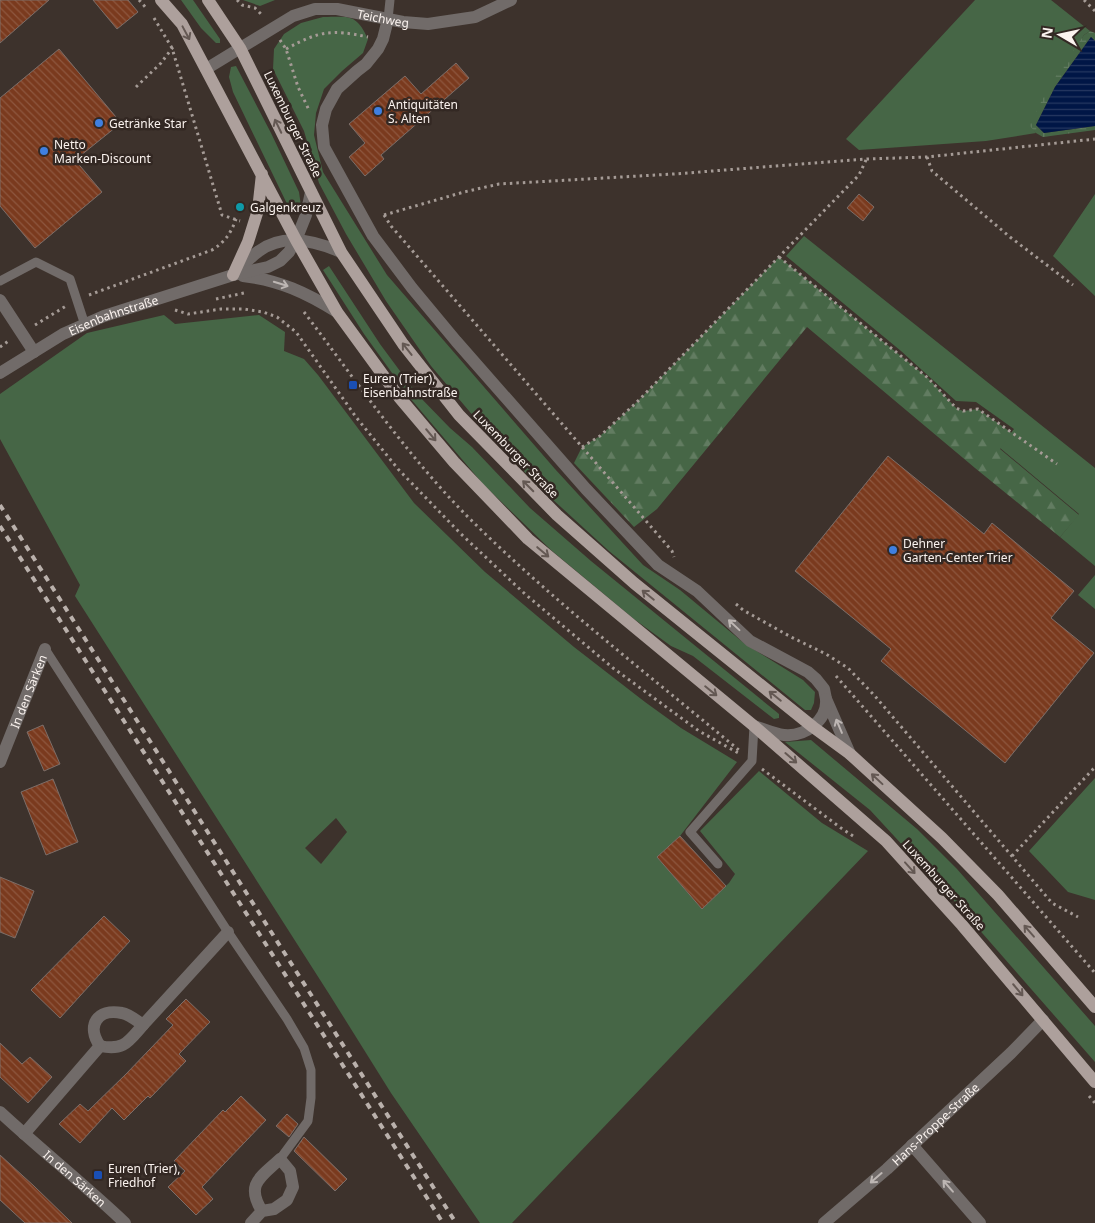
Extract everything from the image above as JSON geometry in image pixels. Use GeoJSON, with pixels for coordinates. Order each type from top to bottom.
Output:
{"type":"FeatureCollection","features":[{"type":"Feature","properties":{"kind":"main road","name":"Luxemburger Straße"},"geometry":{"type":"LineString","coordinates":[[161,0],[182,24],[296,240],[337,312],[399,397],[454,462],[528,539],[754,726],[886,841],[962,925],[1095,1082]]}},
{"type":"Feature","properties":{"kind":"main road","name":"Luxemburger Straße"},"geometry":{"type":"LineString","coordinates":[[208,0],[240,48],[341,252],[403,344],[459,415],[557,516],[634,584],[813,727],[850,754],[942,838],[998,894],[1095,1007]]}},
{"type":"Feature","properties":{"kind":"main road"},"geometry":{"type":"LineString","coordinates":[[234,275],[258,210],[262,174]]}},
{"type":"Feature","properties":{"kind":"street","name":"Teichweg"},"geometry":{"type":"LineString","coordinates":[[206,69],[293,16],[315,9],[337,9],[388,19],[428,24],[475,17],[511,0]]}},
{"type":"Feature","properties":{"kind":"street","name":"Luxemburger Straße"},"geometry":{"type":"LineString","coordinates":[[388,19],[383,40],[373,57],[337,89],[326,109],[322,125],[324,147],[373,236],[412,288],[586,489],[658,564],[697,591],[750,641],[808,672],[816,679],[824,689],[850,754]]}},
{"type":"Feature","properties":{"kind":"street","name":"Eisenbahnstraße"},"geometry":{"type":"LineString","coordinates":[[0,373],[63,334],[104,316],[234,275],[268,267],[280,261],[289,252],[296,240],[306,215],[310,192]]}},
{"type":"Feature","properties":{"kind":"street","name":"Eisenbahnstraße"},"geometry":{"type":"LineString","coordinates":[[234,275],[259,250],[278,242],[296,240],[326,246],[341,252]]}},
{"type":"Feature","properties":{"kind":"street"},"geometry":{"type":"LineString","coordinates":[[234,275],[264,279],[288,286],[311,296],[337,312]]}},
{"type":"Feature","properties":{"kind":"street"},"geometry":{"type":"LineString","coordinates":[[0,300],[34,352]]}},
{"type":"Feature","properties":{"kind":"street","name":"In den Särken"},"geometry":{"type":"LineString","coordinates":[[0,762],[46,649]]}},
{"type":"Feature","properties":{"kind":"street"},"geometry":{"type":"LineString","coordinates":[[813,727],[820,721],[825,710],[826,698]]}},
{"type":"Feature","properties":{"kind":"street","name":"Luxemburger Straße"},"geometry":{"type":"LineString","coordinates":[[754,726],[775,733],[790,735],[813,727]]}},
{"type":"Feature","properties":{"kind":"street"},"geometry":{"type":"LineString","coordinates":[[143,1025],[123,1013],[106,1012],[97,1018],[92,1029],[94,1038],[100,1046],[117,1048],[126,1043],[143,1025],[228,932]]}},
{"type":"Feature","properties":{"kind":"street","name":"Hans-Proppe-Straße"},"geometry":{"type":"LineString","coordinates":[[824,1223],[912,1145],[1011,1053],[1043,1020]]}},
{"type":"Feature","properties":{"kind":"street"},"geometry":{"type":"LineString","coordinates":[[24,1134],[100,1046]]}},
{"type":"Feature","properties":{"kind":"street","name":"In den Särken"},"geometry":{"type":"LineString","coordinates":[[0,1112],[88,1188],[125,1223]]}},
{"type":"Feature","properties":{"kind":"street"},"geometry":{"type":"LineString","coordinates":[[912,1145],[980,1223]]}},
{"type":"Feature","properties":{"kind":"street"},"geometry":{"type":"LineString","coordinates":[[251,1223],[262,1211],[274,1209],[287,1200],[293,1187],[290,1171],[280,1159],[262,1176],[254,1188],[256,1200],[262,1211]]}},
{"type":"Feature","properties":{"kind":"lane"},"geometry":{"type":"LineString","coordinates":[[388,19],[390,0]]}},
{"type":"Feature","properties":{"kind":"lane"},"geometry":{"type":"LineString","coordinates":[[0,281],[36,262],[70,279],[84,324]]}},
{"type":"Feature","properties":{"kind":"lane"},"geometry":{"type":"LineString","coordinates":[[46,649],[304,1048],[311,1070],[311,1098],[308,1121],[280,1159]]}},
{"type":"Feature","properties":{"kind":"lane"},"geometry":{"type":"LineString","coordinates":[[718,864],[690,832],[752,761],[754,726]]}},
{"type":"Feature","properties":{"kind":"path"},"geometry":{"type":"LineString","coordinates":[[139,0],[152,14],[172,48],[222,215],[253,227]]}},
{"type":"Feature","properties":{"kind":"path"},"geometry":{"type":"LineString","coordinates":[[237,0],[242,5],[255,8],[273,28],[286,50],[298,86],[315,120],[322,125]]}},
{"type":"Feature","properties":{"kind":"path"},"geometry":{"type":"LineString","coordinates":[[1084,0],[1095,11]]}},
{"type":"Feature","properties":{"kind":"path"},"geometry":{"type":"LineString","coordinates":[[286,50],[314,35],[328,32],[341,31],[383,40]]}},
{"type":"Feature","properties":{"kind":"path"},"geometry":{"type":"LineString","coordinates":[[136,87],[161,63],[172,48]]}},
{"type":"Feature","properties":{"kind":"path"},"geometry":{"type":"LineString","coordinates":[[396,213],[464,192],[499,184],[674,174],[866,159],[926,157],[1095,139]]}},
{"type":"Feature","properties":{"kind":"path"},"geometry":{"type":"LineString","coordinates":[[926,157],[932,171],[1010,237],[1073,285]]}},
{"type":"Feature","properties":{"kind":"path"},"geometry":{"type":"LineString","coordinates":[[582,447],[600,436],[638,402],[859,175],[866,159]]}},
{"type":"Feature","properties":{"kind":"path"},"geometry":{"type":"LineString","coordinates":[[384,215],[391,226],[672,551],[682,581]]}},
{"type":"Feature","properties":{"kind":"path"},"geometry":{"type":"LineString","coordinates":[[0,347],[77,299],[212,250],[230,235],[236,219]]}},
{"type":"Feature","properties":{"kind":"path"},"geometry":{"type":"LineString","coordinates":[[779,257],[928,378],[956,408],[962,411],[978,409],[1057,464]]}},
{"type":"Feature","properties":{"kind":"path"},"geometry":{"type":"LineString","coordinates":[[208,301],[251,293]]}},
{"type":"Feature","properties":{"kind":"path"},"geometry":{"type":"LineString","coordinates":[[161,298],[176,311],[188,314],[221,309],[244,309],[263,312],[277,317],[305,342],[356,417],[398,469],[461,534],[525,594],[613,668],[699,731],[752,761]]}},
{"type":"Feature","properties":{"kind":"path"},"geometry":{"type":"LineString","coordinates":[[167,313],[184,308]]}},
{"type":"Feature","properties":{"kind":"path"},"geometry":{"type":"LineString","coordinates":[[303,312],[380,413]]}},
{"type":"Feature","properties":{"kind":"path"},"geometry":{"type":"LineString","coordinates":[[736,604],[752,615],[826,654],[848,668],[874,695],[1052,903],[1078,917]]}},
{"type":"Feature","properties":{"kind":"path"},"geometry":{"type":"LineString","coordinates":[[848,691],[1095,974]]}},
{"type":"Feature","properties":{"kind":"path"},"geometry":{"type":"LineString","coordinates":[[1012,856],[1095,767]]}},
{"type":"Feature","properties":{"kind":"green space"},"geometry":{"type":"Polygon","coordinates":[[[181,0],[193,0],[220,39],[220,43],[216,43],[201,28],[181,0]]]}},
{"type":"Feature","properties":{"kind":"green space"},"geometry":{"type":"Polygon","coordinates":[[[243,0],[275,0],[260,6],[243,0]]]}},
{"type":"Feature","properties":{"kind":"green space"},"geometry":{"type":"Polygon","coordinates":[[[975,0],[1051,0],[1090,31],[1084,35],[1030,124],[1036,133],[986,141],[859,150],[846,139],[975,0]]]}},
{"type":"Feature","properties":{"kind":"green space"},"geometry":{"type":"Polygon","coordinates":[[[323,17],[351,18],[360,25],[368,39],[363,53],[324,89],[316,113],[314,135],[323,172],[387,275],[555,469],[643,565],[680,590],[745,644],[803,680],[815,692],[811,710],[805,710],[609,551],[539,487],[486,431],[431,366],[386,301],[346,234],[319,183],[304,131],[273,69],[274,49],[284,34],[301,23],[323,17]]]}},
{"type":"Feature","properties":{"kind":"green space"},"geometry":{"type":"Polygon","coordinates":[[[1090,31],[1095,33],[1095,41],[1091,37],[1055,87],[1036,125],[1044,133],[1095,126],[1095,130],[1043,137],[1036,133],[1029,125],[1050,85],[1084,35],[1090,31]]]}},
{"type":"Feature","properties":{"kind":"green space"},"geometry":{"type":"Polygon","coordinates":[[[236,66],[299,192],[301,206],[298,211],[293,211],[289,208],[233,92],[229,77],[231,67],[236,66]]]}},
{"type":"Feature","properties":{"kind":"green space"},"geometry":{"type":"Polygon","coordinates":[[[1095,194],[1095,296],[1053,256],[1095,194]]]}},
{"type":"Feature","properties":{"kind":"green space"},"geometry":{"type":"Polygon","coordinates":[[[804,236],[1095,468],[1095,566],[1060,537],[1079,514],[1000,448],[1014,429],[976,402],[956,401],[901,351],[786,256],[804,236]]]}},
{"type":"Feature","properties":{"kind":"green space"},"geometry":{"type":"Polygon","coordinates":[[[779,257],[928,378],[956,408],[963,411],[978,409],[1012,433],[1000,449],[1079,515],[1060,537],[807,327],[657,509],[634,527],[574,463],[582,447],[600,436],[637,402],[779,257]]]}},
{"type":"Feature","properties":{"kind":"green space"},"geometry":{"type":"Polygon","coordinates":[[[329,266],[380,344],[417,394],[450,428],[472,447],[530,508],[591,561],[779,714],[779,718],[774,719],[693,656],[671,646],[634,619],[551,550],[483,484],[410,398],[364,334],[323,270],[329,266]]]}},
{"type":"Feature","properties":{"kind":"green space"},"geometry":{"type":"Polygon","coordinates":[[[164,315],[175,324],[259,315],[285,332],[284,351],[304,359],[414,503],[485,572],[574,647],[645,702],[681,728],[737,762],[680,836],[657,857],[702,909],[729,883],[735,874],[700,831],[759,771],[822,823],[868,851],[512,1223],[480,1223],[391,1093],[75,596],[80,585],[0,439],[0,394],[87,333],[164,315]],[[336,818],[305,848],[321,864],[347,832],[336,818]]]}},
{"type":"Feature","properties":{"kind":"green space"},"geometry":{"type":"Polygon","coordinates":[[[1095,575],[1095,609],[1078,595],[1095,575]]]}},
{"type":"Feature","properties":{"kind":"green space"},"geometry":{"type":"Polygon","coordinates":[[[811,740],[917,829],[957,869],[1095,1026],[1095,1062],[955,902],[870,810],[785,742],[811,740]]]}},
{"type":"Feature","properties":{"kind":"green space"},"geometry":{"type":"Polygon","coordinates":[[[1095,778],[1095,900],[1068,892],[1029,851],[1095,778]]]}},
{"type":"Feature","properties":{"kind":"water"},"geometry":{"type":"Polygon","coordinates":[[[1091,37],[1095,41],[1095,126],[1044,133],[1036,125],[1055,87],[1091,37]]]}},
{"type":"Feature","properties":{"kind":"building"},"geometry":{"type":"Polygon","coordinates":[[[0,0],[49,0],[0,43],[0,0]]]}},
{"type":"Feature","properties":{"kind":"building"},"geometry":{"type":"Polygon","coordinates":[[[93,0],[128,0],[138,12],[117,29],[93,0]]]}},
{"type":"Feature","properties":{"kind":"building","name":"Netto Marken-Discount"},"geometry":{"type":"Polygon","coordinates":[[[59,49],[121,123],[75,160],[102,192],[35,248],[0,206],[0,98],[59,49]]]}},
{"type":"Feature","properties":{"kind":"building"},"geometry":{"type":"Polygon","coordinates":[[[456,63],[469,78],[381,155],[384,159],[365,176],[349,157],[365,143],[349,124],[405,76],[421,94],[456,63]]]}},
{"type":"Feature","properties":{"kind":"building"},"geometry":{"type":"Polygon","coordinates":[[[859,194],[874,207],[863,221],[847,208],[859,194]]]}},
{"type":"Feature","properties":{"kind":"building"},"geometry":{"type":"Polygon","coordinates":[[[888,456],[984,534],[992,523],[1074,591],[1051,618],[1094,653],[1005,763],[881,661],[891,649],[795,571],[888,456]]]}},
{"type":"Feature","properties":{"kind":"building"},"geometry":{"type":"Polygon","coordinates":[[[43,725],[60,764],[44,771],[27,732],[43,725]]]}},
{"type":"Feature","properties":{"kind":"building"},"geometry":{"type":"Polygon","coordinates":[[[53,779],[78,842],[46,855],[21,792],[53,779]]]}},
{"type":"Feature","properties":{"kind":"building"},"geometry":{"type":"Polygon","coordinates":[[[680,836],[726,886],[702,909],[657,857],[680,836]]]}},
{"type":"Feature","properties":{"kind":"building"},"geometry":{"type":"Polygon","coordinates":[[[0,877],[34,891],[15,938],[0,932],[0,877]]]}},
{"type":"Feature","properties":{"kind":"building"},"geometry":{"type":"Polygon","coordinates":[[[104,916],[130,941],[60,1018],[31,990],[104,916]]]}},
{"type":"Feature","properties":{"kind":"building"},"geometry":{"type":"Polygon","coordinates":[[[186,999],[210,1022],[179,1054],[186,1061],[150,1098],[148,1096],[124,1120],[112,1108],[80,1143],[59,1124],[80,1104],[88,1111],[126,1074],[173,1025],[166,1019],[186,999]]]}},
{"type":"Feature","properties":{"kind":"building"},"geometry":{"type":"Polygon","coordinates":[[[0,1043],[22,1064],[30,1057],[52,1077],[28,1103],[0,1077],[0,1043]]]}},
{"type":"Feature","properties":{"kind":"building"},"geometry":{"type":"Polygon","coordinates":[[[241,1096],[266,1120],[202,1187],[213,1199],[196,1215],[168,1187],[185,1171],[174,1161],[223,1110],[225,1112],[241,1096]]]}},
{"type":"Feature","properties":{"kind":"building"},"geometry":{"type":"Polygon","coordinates":[[[287,1114],[298,1124],[289,1137],[276,1126],[287,1114]]]}},
{"type":"Feature","properties":{"kind":"building"},"geometry":{"type":"Polygon","coordinates":[[[304,1137],[347,1179],[335,1191],[294,1151],[304,1137]]]}},
{"type":"Feature","properties":{"kind":"building"},"geometry":{"type":"Polygon","coordinates":[[[0,1155],[72,1223],[25,1223],[0,1200],[0,1155]]]}},
{"type":"Feature","properties":{"kind":"railway"},"geometry":{"type":"LineString","coordinates":[[0,505],[456,1223]]}},
{"type":"Feature","properties":{"kind":"railway"},"geometry":{"type":"LineString","coordinates":[[0,526],[443,1223]]}},
{"type":"Feature","properties":{"kind":"place","name":"Antiquitäten S. Alten"},"geometry":{"type":"Point","coordinates":[378,111]}},
{"type":"Feature","properties":{"kind":"place","name":"Getränke Star"},"geometry":{"type":"Point","coordinates":[99,123]}},
{"type":"Feature","properties":{"kind":"place","name":"Netto Marken-Discount"},"geometry":{"type":"Point","coordinates":[44,151]}},
{"type":"Feature","properties":{"kind":"place","name":"Galgenkreuz"},"geometry":{"type":"Point","coordinates":[240,207]}},
{"type":"Feature","properties":{"kind":"place","name":"Euren (Trier), Eisenbahnstraße"},"geometry":{"type":"Point","coordinates":[353,385]}},
{"type":"Feature","properties":{"kind":"place","name":"Dehner Garten-Center Trier"},"geometry":{"type":"Point","coordinates":[893,550]}},
{"type":"Feature","properties":{"kind":"place","name":"Euren (Trier), Friedhof"},"geometry":{"type":"Point","coordinates":[98,1175]}}]}
